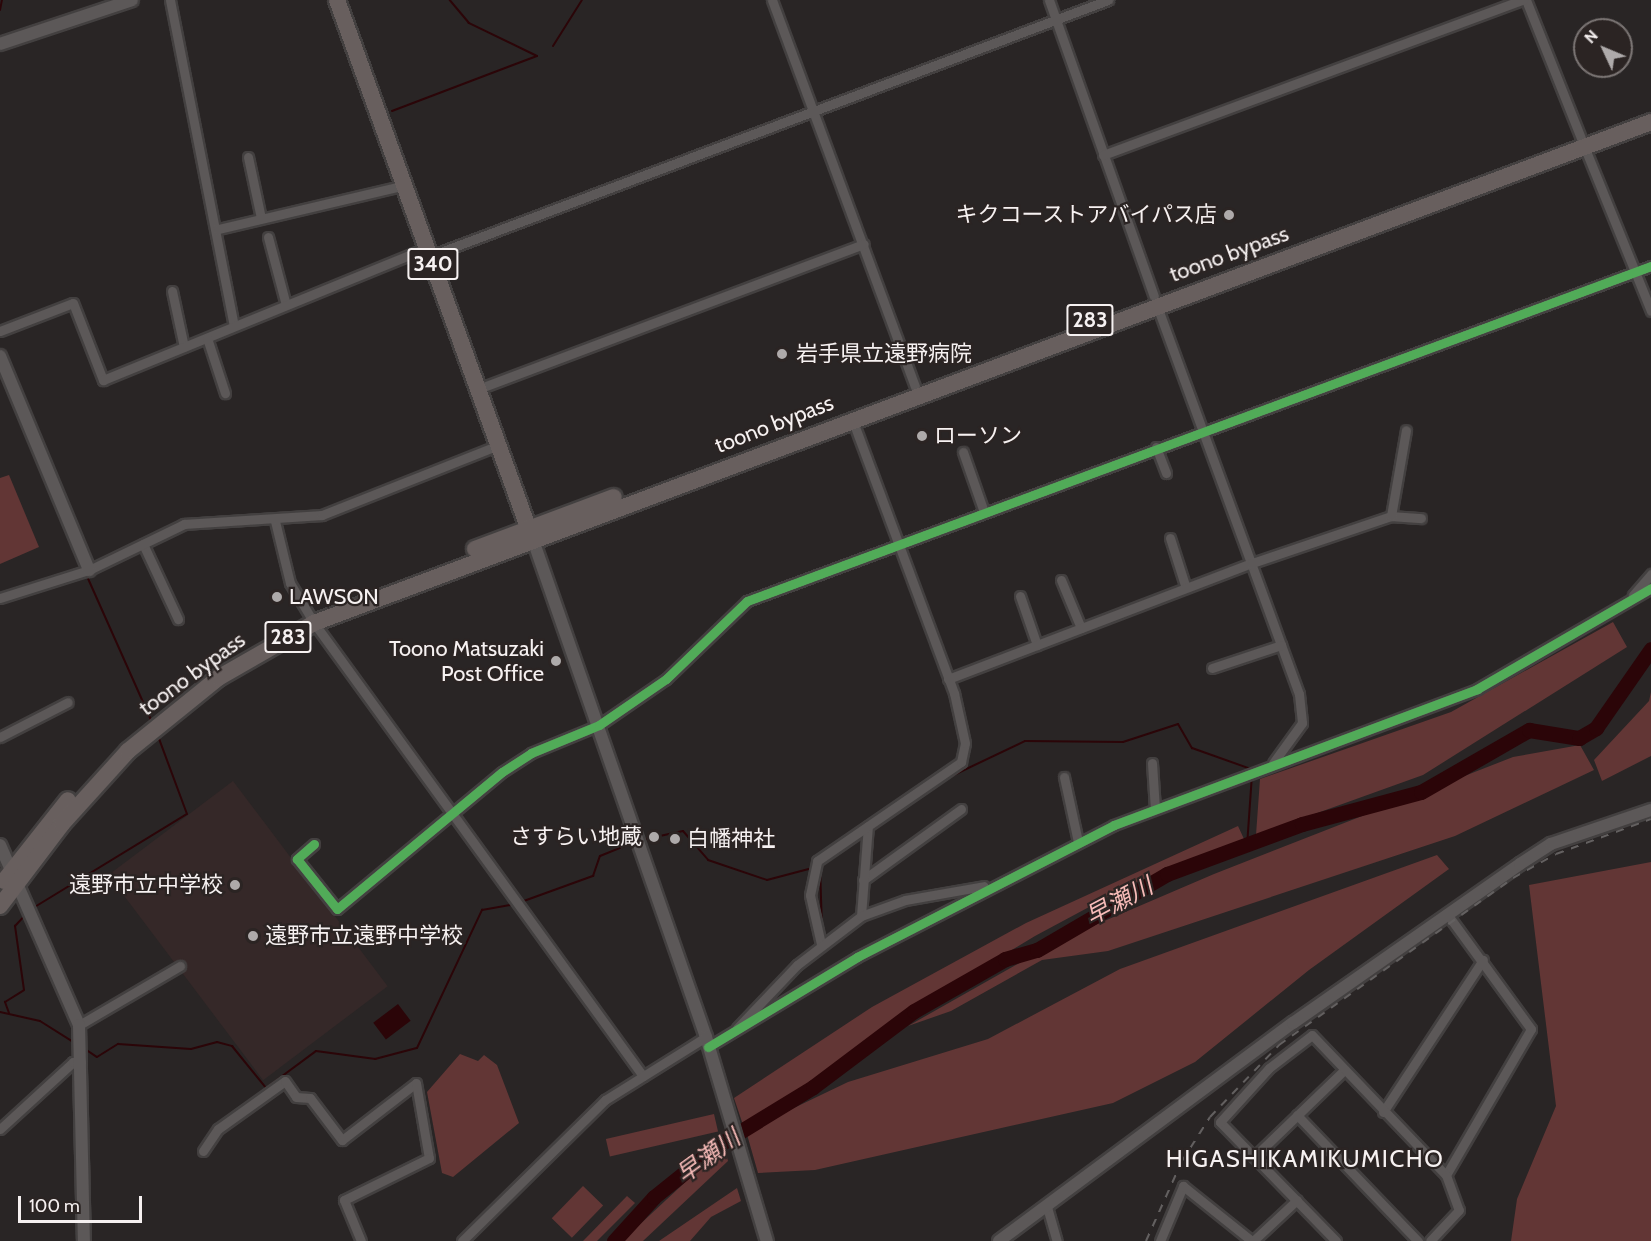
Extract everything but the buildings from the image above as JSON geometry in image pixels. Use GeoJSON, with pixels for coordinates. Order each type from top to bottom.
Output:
{"type":"FeatureCollection","features":[{"type":"Feature","properties":{"kind":"highway","name":"340"},"geometry":{"type":"LineString","coordinates":[[337,0],[531,534]]}},
{"type":"Feature","properties":{"kind":"highway","name":"toono bypass"},"geometry":{"type":"LineString","coordinates":[[0,887],[15,876],[83,799],[159,723],[218,678],[312,619],[915,386],[1155,301],[1583,142],[1651,112]]}},
{"type":"Feature","properties":{"kind":"highway","name":"toono bypass"},"geometry":{"type":"LineString","coordinates":[[1583,142],[1651,122]]}},
{"type":"Feature","properties":{"kind":"highway","name":"toono bypass"},"geometry":{"type":"LineString","coordinates":[[531,534],[852,419],[1155,301]]}},
{"type":"Feature","properties":{"kind":"highway","name":"toono bypass"},"geometry":{"type":"LineString","coordinates":[[0,906],[15,876]]}},
{"type":"Feature","properties":{"kind":"street"},"geometry":{"type":"LineString","coordinates":[[0,44],[132,0]]}},
{"type":"Feature","properties":{"kind":"street"},"geometry":{"type":"LineString","coordinates":[[170,0],[218,229],[234,326]]}},
{"type":"Feature","properties":{"kind":"street"},"geometry":{"type":"LineString","coordinates":[[772,0],[915,386]]}},
{"type":"Feature","properties":{"kind":"street"},"geometry":{"type":"LineString","coordinates":[[1049,0],[1155,301],[1299,694],[1302,723],[1273,764]]}},
{"type":"Feature","properties":{"kind":"street"},"geometry":{"type":"LineString","coordinates":[[0,331],[74,303],[103,380],[286,305],[1108,0]]}},
{"type":"Feature","properties":{"kind":"street"},"geometry":{"type":"LineString","coordinates":[[1103,156],[1525,0],[1651,312]]}},
{"type":"Feature","properties":{"kind":"street"},"geometry":{"type":"LineString","coordinates":[[248,157],[261,218]]}},
{"type":"Feature","properties":{"kind":"street"},"geometry":{"type":"LineString","coordinates":[[218,229],[405,185]]}},
{"type":"Feature","properties":{"kind":"street"},"geometry":{"type":"LineString","coordinates":[[268,237],[286,305]]}},
{"type":"Feature","properties":{"kind":"street"},"geometry":{"type":"LineString","coordinates":[[478,389],[864,244]]}},
{"type":"Feature","properties":{"kind":"street"},"geometry":{"type":"LineString","coordinates":[[314,844],[297,859],[337,909],[531,753],[599,725],[666,679],[747,601],[1156,447],[1651,266]]}},
{"type":"Feature","properties":{"kind":"street"},"geometry":{"type":"LineString","coordinates":[[172,291],[184,346]]}},
{"type":"Feature","properties":{"kind":"street"},"geometry":{"type":"LineString","coordinates":[[207,338],[225,393]]}},
{"type":"Feature","properties":{"kind":"street"},"geometry":{"type":"LineString","coordinates":[[0,356],[89,570]]}},
{"type":"Feature","properties":{"kind":"street"},"geometry":{"type":"LineString","coordinates":[[821,944],[810,895],[817,861],[961,762],[963,725],[899,543],[852,419]]}},
{"type":"Feature","properties":{"kind":"street"},"geometry":{"type":"LineString","coordinates":[[1391,516],[1406,430]]}},
{"type":"Feature","properties":{"kind":"street"},"geometry":{"type":"LineString","coordinates":[[0,598],[89,570],[184,524],[275,521],[322,515],[499,445]]}},
{"type":"Feature","properties":{"kind":"street"},"geometry":{"type":"LineString","coordinates":[[1156,447],[1166,472]]}},
{"type":"Feature","properties":{"kind":"street"},"geometry":{"type":"LineString","coordinates":[[963,452],[984,512]]}},
{"type":"Feature","properties":{"kind":"street"},"geometry":{"type":"LineString","coordinates":[[948,679],[1252,563],[1391,516],[1421,518]]}},
{"type":"Feature","properties":{"kind":"street"},"geometry":{"type":"LineString","coordinates":[[275,521],[290,583],[312,619],[456,813],[642,1076]]}},
{"type":"Feature","properties":{"kind":"street"},"geometry":{"type":"LineString","coordinates":[[531,534],[599,725],[708,1046],[767,1241]]}},
{"type":"Feature","properties":{"kind":"street"},"geometry":{"type":"LineString","coordinates":[[1170,538],[1186,588]]}},
{"type":"Feature","properties":{"kind":"street"},"geometry":{"type":"LineString","coordinates":[[143,544],[178,619]]}},
{"type":"Feature","properties":{"kind":"street"},"geometry":{"type":"LineString","coordinates":[[1631,597],[1651,574]]}},
{"type":"Feature","properties":{"kind":"street"},"geometry":{"type":"LineString","coordinates":[[1061,580],[1081,628]]}},
{"type":"Feature","properties":{"kind":"street"},"geometry":{"type":"LineString","coordinates":[[462,1241],[605,1100],[642,1076],[731,1035],[857,957],[993,884],[1078,842],[1155,809],[1477,689],[1631,597],[1651,588]]}},
{"type":"Feature","properties":{"kind":"street"},"geometry":{"type":"LineString","coordinates":[[1020,596],[1037,645]]}},
{"type":"Feature","properties":{"kind":"street"},"geometry":{"type":"LineString","coordinates":[[1212,668],[1281,645]]}},
{"type":"Feature","properties":{"kind":"street"},"geometry":{"type":"LineString","coordinates":[[0,737],[68,702]]}},
{"type":"Feature","properties":{"kind":"street"},"geometry":{"type":"LineString","coordinates":[[1152,763],[1155,809]]}},
{"type":"Feature","properties":{"kind":"street"},"geometry":{"type":"LineString","coordinates":[[1064,777],[1078,842]]}},
{"type":"Feature","properties":{"kind":"street"},"geometry":{"type":"LineString","coordinates":[[863,880],[961,808]]}},
{"type":"Feature","properties":{"kind":"street"},"geometry":{"type":"LineString","coordinates":[[999,1241],[1448,915],[1551,844],[1651,810]]}},
{"type":"Feature","properties":{"kind":"street"},"geometry":{"type":"LineString","coordinates":[[861,916],[868,826]]}},
{"type":"Feature","properties":{"kind":"street"},"geometry":{"type":"LineString","coordinates":[[0,845],[79,1025],[84,1241]]}},
{"type":"Feature","properties":{"kind":"street"},"geometry":{"type":"LineString","coordinates":[[731,1035],[821,944],[861,916],[905,900],[993,884]]}},
{"type":"Feature","properties":{"kind":"street"},"geometry":{"type":"LineString","coordinates":[[1446,1175],[1531,1029],[1483,960],[1448,915]]}},
{"type":"Feature","properties":{"kind":"street"},"geometry":{"type":"LineString","coordinates":[[1383,1112],[1483,960]]}},
{"type":"Feature","properties":{"kind":"street"},"geometry":{"type":"LineString","coordinates":[[79,1025],[180,966]]}},
{"type":"Feature","properties":{"kind":"street"},"geometry":{"type":"LineString","coordinates":[[1336,1241],[1220,1122],[1269,1068],[1312,1035],[1383,1112],[1446,1175],[1459,1210],[1430,1241]]}},
{"type":"Feature","properties":{"kind":"street"},"geometry":{"type":"LineString","coordinates":[[0,1129],[73,1062],[80,1050]]}},
{"type":"Feature","properties":{"kind":"street"},"geometry":{"type":"LineString","coordinates":[[1254,1157],[1344,1070]]}},
{"type":"Feature","properties":{"kind":"street"},"geometry":{"type":"LineString","coordinates":[[203,1151],[218,1129],[285,1081],[296,1097],[310,1098],[342,1140],[416,1083],[429,1158],[344,1200],[361,1241]]}},
{"type":"Feature","properties":{"kind":"street"},"geometry":{"type":"LineString","coordinates":[[1297,1115],[1418,1241]]}},
{"type":"Feature","properties":{"kind":"street"},"geometry":{"type":"LineString","coordinates":[[1160,1241],[1184,1186],[1253,1241],[1297,1200]]}},
{"type":"Feature","properties":{"kind":"street"},"geometry":{"type":"LineString","coordinates":[[1047,1207],[1057,1241]]}},
{"type":"Feature","properties":{"kind":"shaded area"},"geometry":{"type":"Polygon","coordinates":[[[9,475],[39,547],[0,564],[0,478],[9,475]]]}},
{"type":"Feature","properties":{"kind":"shaded area"},"geometry":{"type":"Polygon","coordinates":[[[1613,622],[1627,647],[1423,775],[1256,835],[1260,779],[1451,712],[1613,622]]]}},
{"type":"Feature","properties":{"kind":"shaded area"},"geometry":{"type":"Polygon","coordinates":[[[1651,692],[1651,756],[1602,781],[1594,760],[1649,701],[1651,692]]]}},
{"type":"Feature","properties":{"kind":"shaded area"},"geometry":{"type":"Polygon","coordinates":[[[1580,745],[1594,770],[1455,836],[1108,951],[1042,960],[951,1011],[908,1026],[1060,940],[1214,874],[1513,757],[1580,745]]]}},
{"type":"Feature","properties":{"kind":"shaded area","name":"遠野市立遠野中学校"},"geometry":{"type":"Polygon","coordinates":[[[233,781],[388,986],[263,1080],[108,875],[233,781]]]}},
{"type":"Feature","properties":{"kind":"shaded area"},"geometry":{"type":"Polygon","coordinates":[[[1238,826],[1244,839],[1132,884],[1035,936],[912,1010],[812,1084],[743,1125],[734,1098],[872,1007],[1026,923],[1238,826]]]}},
{"type":"Feature","properties":{"kind":"shaded area"},"geometry":{"type":"Polygon","coordinates":[[[1437,855],[1449,869],[1309,970],[1195,1062],[1113,1103],[815,1170],[758,1173],[746,1131],[848,1082],[988,1039],[1120,969],[1437,855]]]}},
{"type":"Feature","properties":{"kind":"shaded area"},"geometry":{"type":"Polygon","coordinates":[[[1651,862],[1651,1241],[1511,1241],[1517,1199],[1556,1106],[1529,885],[1651,862]]]}},
{"type":"Feature","properties":{"kind":"shaded area"},"geometry":{"type":"Polygon","coordinates":[[[398,1004],[411,1021],[386,1039],[373,1023],[398,1004]]]}},
{"type":"Feature","properties":{"kind":"shaded area"},"geometry":{"type":"Polygon","coordinates":[[[460,1054],[478,1061],[484,1055],[497,1065],[519,1123],[453,1177],[442,1173],[427,1092],[460,1054]]]}},
{"type":"Feature","properties":{"kind":"shaded area"},"geometry":{"type":"Polygon","coordinates":[[[714,1114],[718,1132],[610,1157],[606,1139],[714,1114]]]}},
{"type":"Feature","properties":{"kind":"shaded area"},"geometry":{"type":"Polygon","coordinates":[[[724,1146],[728,1161],[643,1241],[622,1241],[724,1146]]]}},
{"type":"Feature","properties":{"kind":"shaded area"},"geometry":{"type":"Polygon","coordinates":[[[583,1186],[603,1205],[572,1238],[552,1218],[583,1186]]]}},
{"type":"Feature","properties":{"kind":"shaded area"},"geometry":{"type":"Polygon","coordinates":[[[737,1188],[741,1201],[711,1217],[690,1241],[659,1241],[737,1188]]]}},
{"type":"Feature","properties":{"kind":"shaded area"},"geometry":{"type":"Polygon","coordinates":[[[627,1196],[635,1203],[597,1241],[583,1241],[627,1196]]]}},
{"type":"Feature","properties":{"kind":"waterway"},"geometry":{"type":"LineString","coordinates":[[0,10],[2,0]]}},
{"type":"Feature","properties":{"kind":"waterway"},"geometry":{"type":"LineString","coordinates":[[392,111],[537,56],[469,23],[450,0]]}},
{"type":"Feature","properties":{"kind":"waterway"},"geometry":{"type":"LineString","coordinates":[[553,46],[582,0]]}},
{"type":"Feature","properties":{"kind":"waterway"},"geometry":{"type":"LineString","coordinates":[[86,574],[152,722]]}},
{"type":"Feature","properties":{"kind":"waterway","name":"早瀬川"},"geometry":{"type":"LineString","coordinates":[[614,1241],[654,1197],[720,1144],[813,1087],[914,1011],[1005,959],[1037,950],[1167,874],[1302,824],[1421,792],[1529,730],[1579,738],[1596,728],[1651,649]]}},
{"type":"Feature","properties":{"kind":"waterway"},"geometry":{"type":"LineString","coordinates":[[939,782],[1025,741],[1123,742],[1178,724],[1192,748],[1251,769]]}},
{"type":"Feature","properties":{"kind":"waterway"},"geometry":{"type":"LineString","coordinates":[[33,908],[187,814],[158,736]]}},
{"type":"Feature","properties":{"kind":"waterway"},"geometry":{"type":"LineString","coordinates":[[1247,846],[1252,775]]}},
{"type":"Feature","properties":{"kind":"waterway"},"geometry":{"type":"LineString","coordinates":[[641,840],[683,831],[708,860],[767,880],[812,868]]}},
{"type":"Feature","properties":{"kind":"waterway"},"geometry":{"type":"LineString","coordinates":[[828,859],[865,833]]}},
{"type":"Feature","properties":{"kind":"waterway"},"geometry":{"type":"LineString","coordinates":[[521,902],[593,876],[600,856],[633,843]]}},
{"type":"Feature","properties":{"kind":"waterway"},"geometry":{"type":"LineString","coordinates":[[820,866],[822,929]]}},
{"type":"Feature","properties":{"kind":"waterway"},"geometry":{"type":"LineString","coordinates":[[85,1049],[97,1057],[118,1044],[191,1049],[217,1042],[232,1046],[266,1088],[316,1051],[375,1059],[417,1048],[482,910],[516,904]]}},
{"type":"Feature","properties":{"kind":"waterway"},"geometry":{"type":"LineString","coordinates":[[9,1013],[5,1002],[24,990],[15,926],[27,913]]}},
{"type":"Feature","properties":{"kind":"waterway"},"geometry":{"type":"LineString","coordinates":[[0,1012],[40,1021],[75,1043]]}},
{"type":"Feature","properties":{"kind":"railway"},"geometry":{"type":"LineString","coordinates":[[1146,1241],[1182,1161],[1210,1117],[1279,1045],[1513,878],[1556,854],[1651,819]]}},
{"type":"Feature","properties":{"kind":"cycle path"},"geometry":{"type":"LineString","coordinates":[[314,844],[297,859],[337,909],[502,772],[531,753],[599,725],[666,679],[747,601],[1651,266]]}},
{"type":"Feature","properties":{"kind":"cycle path"},"geometry":{"type":"LineString","coordinates":[[708,1047],[857,957],[1114,825],[1477,689],[1651,588]]}},
{"type":"Feature","properties":{"kind":"place","name":"キクコーストアバイパス店"},"geometry":{"type":"Point","coordinates":[1229,215]}},
{"type":"Feature","properties":{"kind":"place","name":"岩手県立遠野病院"},"geometry":{"type":"Point","coordinates":[782,354]}},
{"type":"Feature","properties":{"kind":"place","name":"ローソン"},"geometry":{"type":"Point","coordinates":[922,436]}},
{"type":"Feature","properties":{"kind":"place","name":"LAWSON"},"geometry":{"type":"Point","coordinates":[277,597]}},
{"type":"Feature","properties":{"kind":"place","name":"Toono Matsuzaki Post Office"},"geometry":{"type":"Point","coordinates":[556,661]}},
{"type":"Feature","properties":{"kind":"place","name":"さすらい地蔵"},"geometry":{"type":"Point","coordinates":[654,837]}},
{"type":"Feature","properties":{"kind":"place","name":"白幡神社"},"geometry":{"type":"Point","coordinates":[675,839]}},
{"type":"Feature","properties":{"kind":"place","name":"遠野市立中学校"},"geometry":{"type":"Point","coordinates":[235,885]}},
{"type":"Feature","properties":{"kind":"place","name":"遠野市立遠野中学校"},"geometry":{"type":"Point","coordinates":[253,936]}},
{"type":"Feature","properties":{"kind":"district","name":"HIGASHIKAMIKUMICHO"},"geometry":{"type":"Point","coordinates":[1305,1159]}}]}
